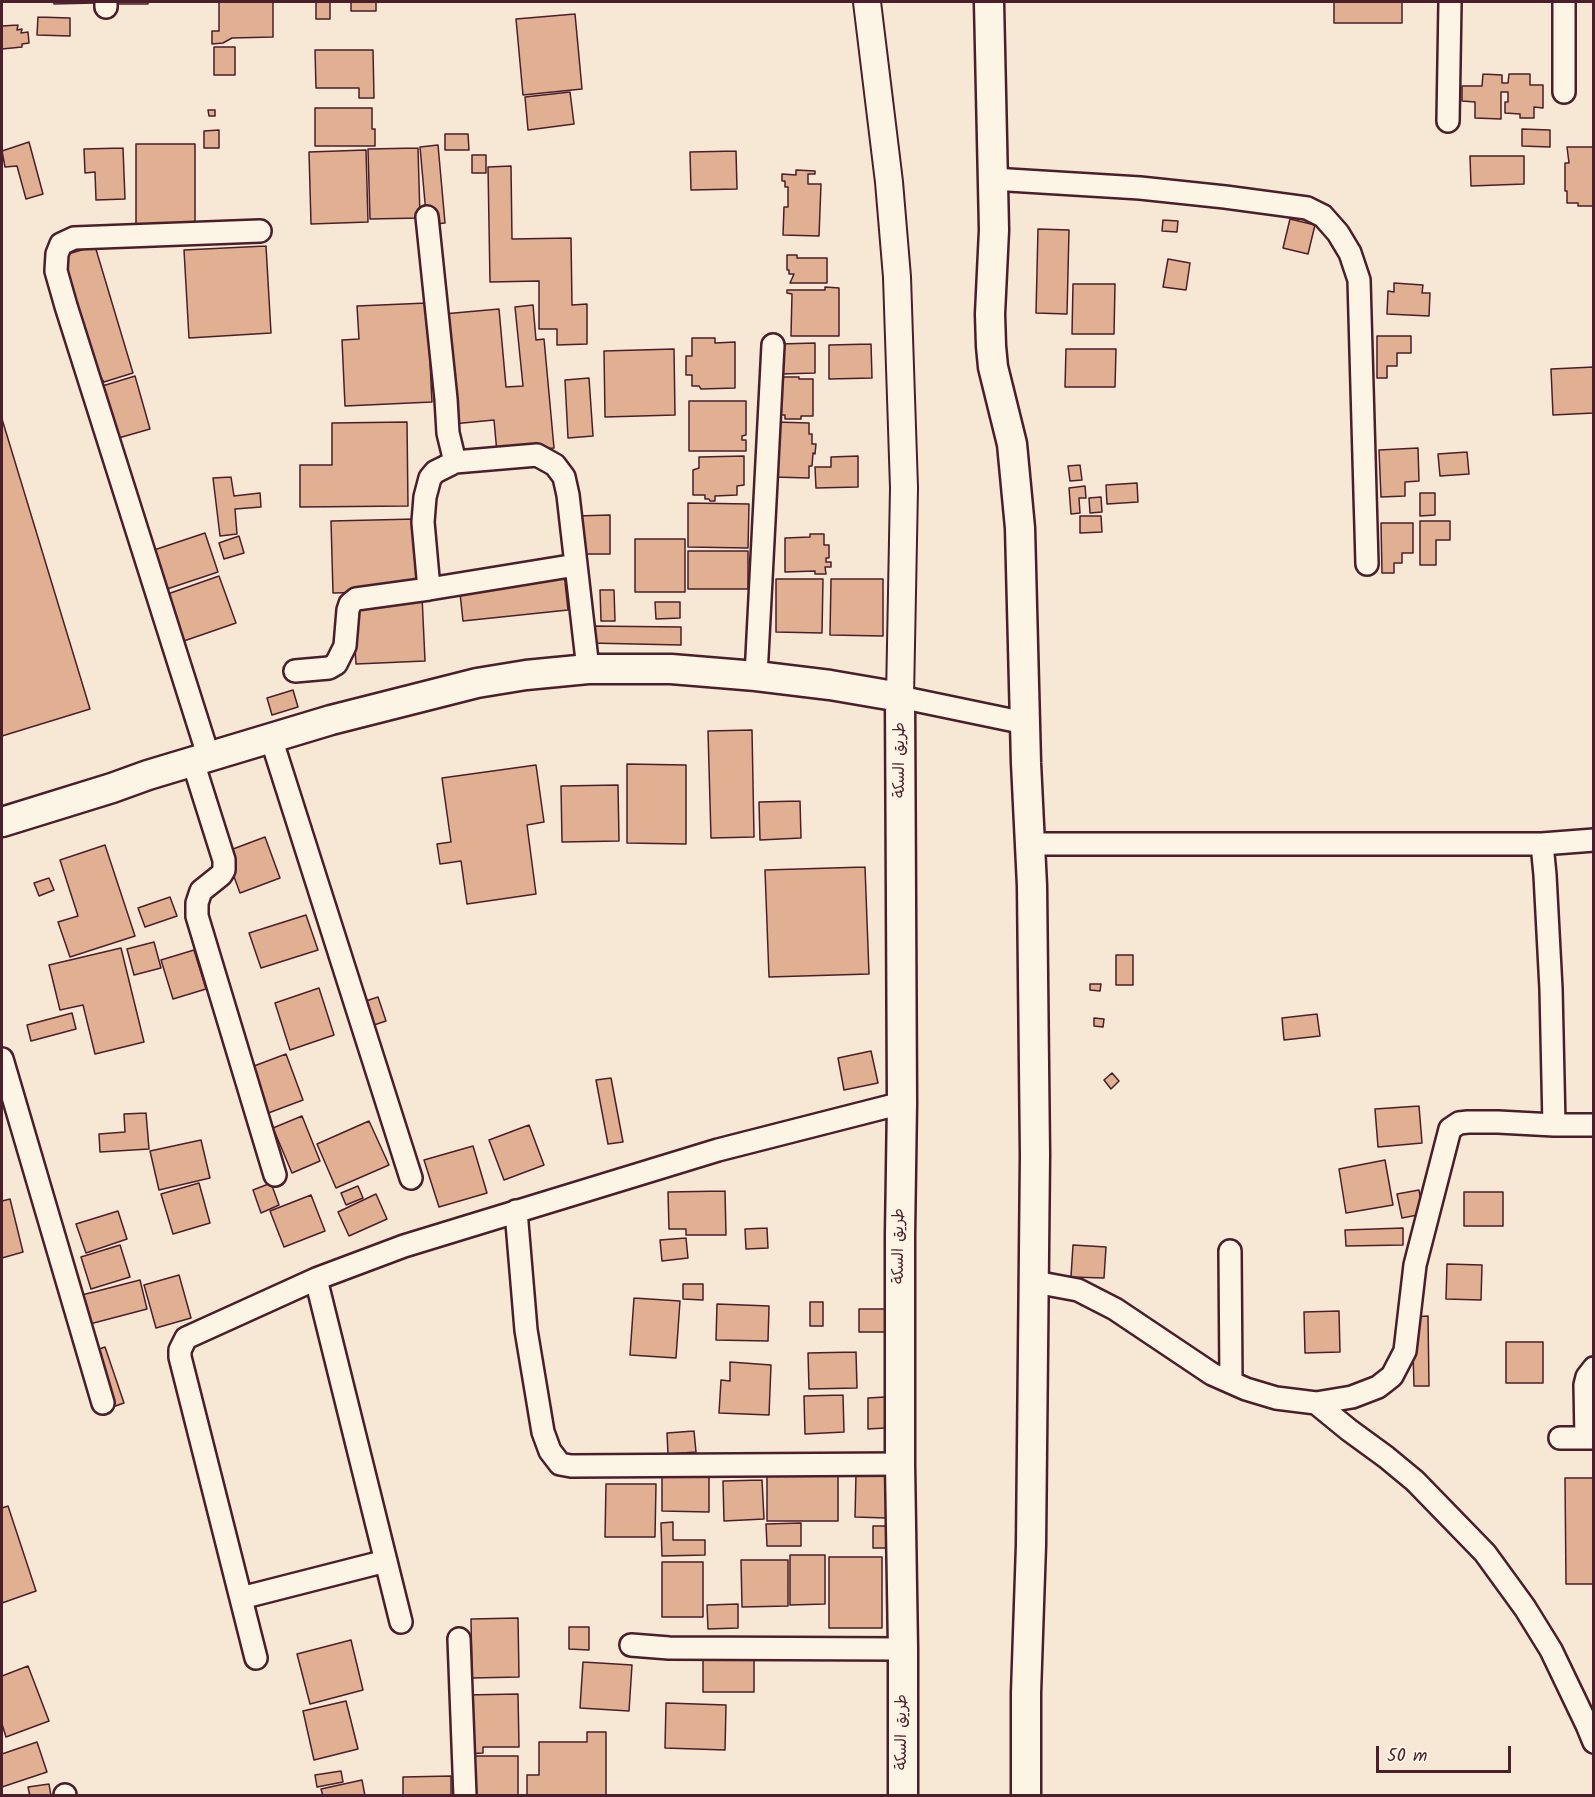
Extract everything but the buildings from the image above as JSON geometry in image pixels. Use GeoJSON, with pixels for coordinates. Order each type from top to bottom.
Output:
{"type":"FeatureCollection","features":[{"type":"Feature","properties":{"kind":"main road"},"geometry":{"type":"LineString","coordinates":[[989,2],[994,230],[990,314],[991,346],[993,367],[1012,444],[1020,528],[1030,844],[1035,1282],[1026,1693],[1026,1796]]}},
{"type":"Feature","properties":{"kind":"main road"},"geometry":{"type":"LineString","coordinates":[[2,822],[331,720],[477,683],[526,675],[588,669],[670,669],[830,685],[900,697]]}},
{"type":"Feature","properties":{"kind":"main road","name":"طريق السكة"},"geometry":{"type":"LineString","coordinates":[[900,697],[902,1103],[900,1464],[903,1796]]}},
{"type":"Feature","properties":{"kind":"street"},"geometry":{"type":"LineString","coordinates":[[867,2],[889,182],[897,277],[904,488],[900,697],[1025,723]]}},
{"type":"Feature","properties":{"kind":"street"},"geometry":{"type":"LineString","coordinates":[[1448,121],[1450,2]]}},
{"type":"Feature","properties":{"kind":"street"},"geometry":{"type":"LineString","coordinates":[[1564,2],[1564,92]]}},
{"type":"Feature","properties":{"kind":"street"},"geometry":{"type":"LineString","coordinates":[[992,179],[1140,188],[1225,197],[1307,208],[1323,216],[1338,233],[1350,253],[1359,280],[1367,564]]}},
{"type":"Feature","properties":{"kind":"street"},"geometry":{"type":"LineString","coordinates":[[428,217],[448,433],[455,462]]}},
{"type":"Feature","properties":{"kind":"street"},"geometry":{"type":"LineString","coordinates":[[260,231],[74,238],[61,244],[57,254],[56,271],[201,760],[224,861],[224,870],[201,891],[197,903],[197,916],[275,1175]]}},
{"type":"Feature","properties":{"kind":"street"},"geometry":{"type":"LineString","coordinates":[[756,676],[773,345]]}},
{"type":"Feature","properties":{"kind":"street"},"geometry":{"type":"LineString","coordinates":[[429,589],[423,522],[425,497],[430,478],[435,472],[455,462],[537,455],[555,465],[564,477],[588,669]]}},
{"type":"Feature","properties":{"kind":"street"},"geometry":{"type":"LineString","coordinates":[[295,671],[329,668],[336,664],[345,646],[348,610],[350,604],[356,599],[576,565]]}},
{"type":"Feature","properties":{"kind":"street"},"geometry":{"type":"LineString","coordinates":[[271,738],[411,1178]]}},
{"type":"Feature","properties":{"kind":"street"},"geometry":{"type":"LineString","coordinates":[[1030,844],[1542,844],[1593,840]]}},
{"type":"Feature","properties":{"kind":"street"},"geometry":{"type":"LineString","coordinates":[[1542,844],[1551,989],[1554,1125]]}},
{"type":"Feature","properties":{"kind":"street"},"geometry":{"type":"LineString","coordinates":[[2,1059],[103,1403]]}},
{"type":"Feature","properties":{"kind":"street"},"geometry":{"type":"LineString","coordinates":[[256,1658],[180,1357],[182,1343],[186,1338],[316,1279],[404,1246],[729,1147],[902,1103]]}},
{"type":"Feature","properties":{"kind":"street"},"geometry":{"type":"LineString","coordinates":[[1035,1282],[1078,1290],[1106,1305],[1212,1374],[1246,1389],[1275,1398],[1316,1403],[1352,1396],[1378,1388],[1392,1376],[1405,1351],[1415,1265],[1450,1129],[1459,1123],[1468,1122],[1593,1125]]}},
{"type":"Feature","properties":{"kind":"street"},"geometry":{"type":"LineString","coordinates":[[516,1211],[526,1330],[543,1432],[550,1451],[560,1464],[583,1466],[900,1464]]}},
{"type":"Feature","properties":{"kind":"street"},"geometry":{"type":"LineString","coordinates":[[1230,1251],[1231,1382]]}},
{"type":"Feature","properties":{"kind":"street"},"geometry":{"type":"LineString","coordinates":[[316,1279],[401,1622]]}},
{"type":"Feature","properties":{"kind":"street"},"geometry":{"type":"LineString","coordinates":[[1560,1438],[1590,1438],[1585,1385],[1593,1368]]}},
{"type":"Feature","properties":{"kind":"street"},"geometry":{"type":"LineString","coordinates":[[1316,1403],[1415,1481],[1485,1553],[1525,1608],[1551,1650],[1593,1742]]}},
{"type":"Feature","properties":{"kind":"street"},"geometry":{"type":"LineString","coordinates":[[241,1598],[386,1561]]}},
{"type":"Feature","properties":{"kind":"street"},"geometry":{"type":"LineString","coordinates":[[459,1639],[465,1796]]}},
{"type":"Feature","properties":{"kind":"street"},"geometry":{"type":"LineString","coordinates":[[631,1645],[669,1648],[903,1649]]}}]}
